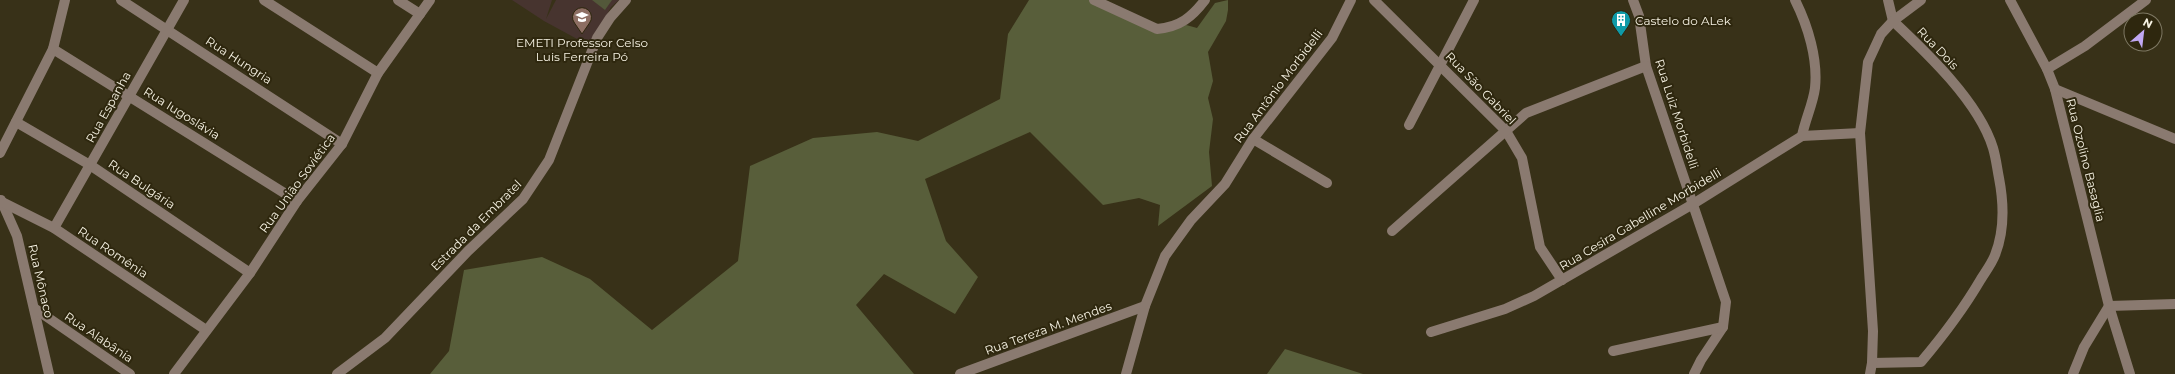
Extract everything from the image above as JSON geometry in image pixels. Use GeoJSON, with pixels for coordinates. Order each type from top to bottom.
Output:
{"type":"FeatureCollection","features":[{"type":"Feature","properties":{"kind":"street"},"geometry":{"type":"LineString","coordinates":[[0,153],[53,49],[65,0]]}},
{"type":"Feature","properties":{"kind":"street","name":"Rua Hungria"},"geometry":{"type":"LineString","coordinates":[[121,0],[167,28],[342,144]]}},
{"type":"Feature","properties":{"kind":"street","name":"Rua Espanha"},"geometry":{"type":"LineString","coordinates":[[54,228],[184,0]]}},
{"type":"Feature","properties":{"kind":"street"},"geometry":{"type":"LineString","coordinates":[[264,0],[378,73]]}},
{"type":"Feature","properties":{"kind":"street"},"geometry":{"type":"LineString","coordinates":[[398,0],[420,14]]}},
{"type":"Feature","properties":{"kind":"street","name":"Rua União Soviética"},"geometry":{"type":"LineString","coordinates":[[174,374],[250,273],[297,201],[342,144],[378,73],[430,0]]}},
{"type":"Feature","properties":{"kind":"street","name":"Estrada da Embratel"},"geometry":{"type":"LineString","coordinates":[[337,374],[384,338],[468,251],[523,199],[549,160],[597,38],[610,18],[626,0]]}},
{"type":"Feature","properties":{"kind":"street"},"geometry":{"type":"LineString","coordinates":[[1094,0],[1158,29],[1169,28],[1193,16],[1205,0]]}},
{"type":"Feature","properties":{"kind":"street","name":"Rua Antônio Morbidelli"},"geometry":{"type":"LineString","coordinates":[[1126,374],[1145,306],[1165,256],[1191,220],[1225,184],[1253,139],[1332,38],[1351,0]]}},
{"type":"Feature","properties":{"kind":"street","name":"Rua São Gabriel"},"geometry":{"type":"LineString","coordinates":[[1374,0],[1506,131],[1522,158],[1540,247],[1562,280]]}},
{"type":"Feature","properties":{"kind":"street"},"geometry":{"type":"LineString","coordinates":[[1409,125],[1474,0]]}},
{"type":"Feature","properties":{"kind":"street","name":"Rua Luiz Morbidelli"},"geometry":{"type":"LineString","coordinates":[[1633,0],[1639,16],[1646,66],[1726,302],[1723,327]]}},
{"type":"Feature","properties":{"kind":"street"},"geometry":{"type":"LineString","coordinates":[[1794,0],[1800,11],[1815,63],[1815,90],[1802,136]]}},
{"type":"Feature","properties":{"kind":"street"},"geometry":{"type":"LineString","coordinates":[[1888,0],[1893,21]]}},
{"type":"Feature","properties":{"kind":"street"},"geometry":{"type":"LineString","coordinates":[[1870,374],[1872,363],[1873,331],[1860,133],[1868,62],[1881,34],[1893,21],[1921,0]]}},
{"type":"Feature","properties":{"kind":"street","name":"Rua Ozolino Basaglia"},"geometry":{"type":"LineString","coordinates":[[2010,0],[2047,69],[2055,89],[2109,306],[2130,374]]}},
{"type":"Feature","properties":{"kind":"street"},"geometry":{"type":"LineString","coordinates":[[2047,69],[2085,46],[2146,0]]}},
{"type":"Feature","properties":{"kind":"street","name":"Rua Dois"},"geometry":{"type":"LineString","coordinates":[[1872,363],[1921,362],[1943,336],[1976,288],[1995,256],[2003,226],[2003,198],[1993,148],[1981,122],[1956,87],[1924,50],[1893,21]]}},
{"type":"Feature","properties":{"kind":"street","name":"Rua Iugoslávia"},"geometry":{"type":"LineString","coordinates":[[53,49],[130,95],[297,201]]}},
{"type":"Feature","properties":{"kind":"street"},"geometry":{"type":"LineString","coordinates":[[1392,231],[1526,113],[1646,66]]}},
{"type":"Feature","properties":{"kind":"street"},"geometry":{"type":"LineString","coordinates":[[2055,89],[2175,138]]}},
{"type":"Feature","properties":{"kind":"street","name":"Rua Bulgária"},"geometry":{"type":"LineString","coordinates":[[16,122],[90,165],[250,273]]}},
{"type":"Feature","properties":{"kind":"street","name":"Rua Cesira Gabelline Morbidelli"},"geometry":{"type":"LineString","coordinates":[[1431,332],[1505,309],[1562,280],[1693,204],[1802,136],[1860,133]]}},
{"type":"Feature","properties":{"kind":"street"},"geometry":{"type":"LineString","coordinates":[[1253,139],[1327,183]]}},
{"type":"Feature","properties":{"kind":"street","name":"Rua Romênia"},"geometry":{"type":"LineString","coordinates":[[1,201],[54,228],[206,330]]}},
{"type":"Feature","properties":{"kind":"street","name":"Rua Mônaco"},"geometry":{"type":"LineString","coordinates":[[1,201],[18,236],[49,374]]}},
{"type":"Feature","properties":{"kind":"street"},"geometry":{"type":"LineString","coordinates":[[2073,374],[2084,346],[2109,306],[2175,304]]}},
{"type":"Feature","properties":{"kind":"street","name":"Rua Tereza M. Mendes"},"geometry":{"type":"LineString","coordinates":[[960,374],[1145,306]]}},
{"type":"Feature","properties":{"kind":"street","name":"Rua Alabânia"},"geometry":{"type":"LineString","coordinates":[[34,308],[130,374]]}},
{"type":"Feature","properties":{"kind":"street"},"geometry":{"type":"LineString","coordinates":[[1613,351],[1723,327]]}},
{"type":"Feature","properties":{"kind":"street"},"geometry":{"type":"LineString","coordinates":[[1694,374],[1701,360],[1723,327]]}},
{"type":"Feature","properties":{"kind":"shaded area","name":"EMETI Professor Celso Luis Ferreira Pó"},"geometry":{"type":"Polygon","coordinates":[[[512,0],[552,0],[546,19],[556,0],[619,0],[611,7],[590,46],[544,21],[512,0]]]}},
{"type":"Feature","properties":{"kind":"green space"},"geometry":{"type":"Polygon","coordinates":[[[592,0],[612,0],[605,10],[592,0]]]}},
{"type":"Feature","properties":{"kind":"green space"},"geometry":{"type":"Polygon","coordinates":[[[1029,0],[1098,0],[1152,27],[1179,23],[1197,28],[1215,3],[1228,0],[1226,21],[1208,52],[1213,81],[1208,98],[1213,119],[1209,152],[1212,186],[1158,226],[1160,205],[1139,198],[1103,205],[1030,132],[925,179],[946,241],[978,277],[955,314],[884,274],[856,305],[914,374],[430,374],[449,351],[464,270],[542,257],[590,279],[652,330],[738,261],[750,166],[813,138],[877,132],[918,141],[1000,99],[1008,34],[1029,0]]]}},
{"type":"Feature","properties":{"kind":"green space"},"geometry":{"type":"Polygon","coordinates":[[[1285,349],[1363,374],[1267,374],[1285,349]]]}},
{"type":"Feature","properties":{"kind":"place","name":"EMETI Professor Celso Luis Ferreira Pó"},"geometry":{"type":"Point","coordinates":[582,34]}},
{"type":"Feature","properties":{"kind":"place","name":"Castelo do ALek"},"geometry":{"type":"Point","coordinates":[1621,37]}}]}
